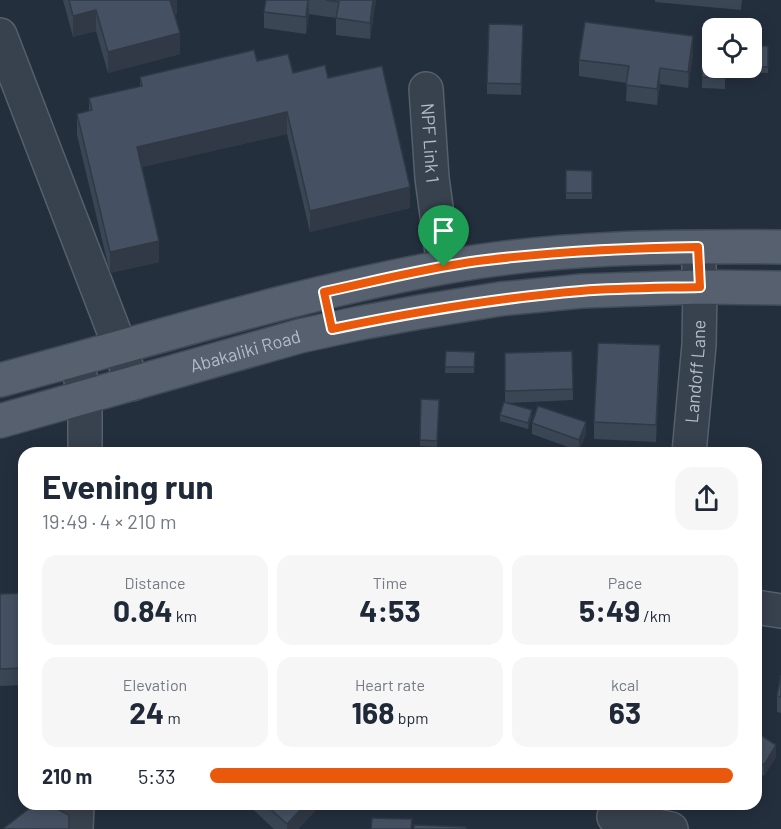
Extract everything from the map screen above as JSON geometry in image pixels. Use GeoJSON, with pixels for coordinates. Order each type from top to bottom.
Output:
{"type":"FeatureCollection","features":[{"type":"Feature","properties":{"kind":"main road","name":"Abakaliki Road"},"geometry":{"type":"LineString","coordinates":[[0,380],[324,292],[478,261],[641,248],[781,247]]}},
{"type":"Feature","properties":{"kind":"main road","name":"Abakaliki Road"},"geometry":{"type":"LineString","coordinates":[[0,421],[300,336],[420,312],[582,291],[700,287],[781,288]]}},
{"type":"Feature","properties":{"kind":"main road"},"geometry":{"type":"LineString","coordinates":[[324,292],[332,329]]}},
{"type":"Feature","properties":{"kind":"street"},"geometry":{"type":"LineString","coordinates":[[0,35],[120,347],[132,384]]}},
{"type":"Feature","properties":{"kind":"street","name":"NPF Link 1"},"geometry":{"type":"LineString","coordinates":[[426,89],[432,178],[444,267]]}},
{"type":"Feature","properties":{"kind":"street","name":"Landoff Lane"},"geometry":{"type":"LineString","coordinates":[[690,447],[699,345],[698,247]]}},
{"type":"Feature","properties":{"kind":"street"},"geometry":{"type":"LineString","coordinates":[[76,360],[85,396],[85,447]]}},
{"type":"Feature","properties":{"kind":"street"},"geometry":{"type":"LineString","coordinates":[[762,608],[781,611]]}},
{"type":"Feature","properties":{"kind":"street"},"geometry":{"type":"LineString","coordinates":[[76,829],[77,810]]}},
{"type":"Feature","properties":{"kind":"street"},"geometry":{"type":"LineString","coordinates":[[615,817],[671,829]]}},
{"type":"Feature","properties":{"kind":"building"},"geometry":{"type":"Polygon","coordinates":[[[69,0],[170,0],[180,33],[108,52],[96,10],[73,16],[69,0]]]}},
{"type":"Feature","properties":{"kind":"building"},"geometry":{"type":"Polygon","coordinates":[[[266,0],[308,0],[306,17],[264,12],[266,0]]]}},
{"type":"Feature","properties":{"kind":"building"},"geometry":{"type":"Polygon","coordinates":[[[325,0],[373,0],[370,23],[336,18],[339,2],[325,0]]]}},
{"type":"Feature","properties":{"kind":"building"},"geometry":{"type":"Polygon","coordinates":[[[585,22],[693,36],[688,72],[660,68],[657,89],[626,85],[629,66],[579,60],[585,22]]]}},
{"type":"Feature","properties":{"kind":"building"},"geometry":{"type":"Polygon","coordinates":[[[489,24],[523,25],[521,84],[487,83],[489,24]]]}},
{"type":"Feature","properties":{"kind":"building"},"geometry":{"type":"Polygon","coordinates":[[[762,46],[768,46],[768,67],[762,67],[762,46]]]}},
{"type":"Feature","properties":{"kind":"building"},"geometry":{"type":"Polygon","coordinates":[[[254,50],[257,61],[288,54],[293,73],[325,65],[328,78],[382,66],[410,187],[310,211],[287,112],[137,147],[159,241],[110,252],[77,114],[92,110],[89,98],[142,86],[140,77],[254,50]]]}},
{"type":"Feature","properties":{"kind":"building"},"geometry":{"type":"Polygon","coordinates":[[[566,170],[592,171],[592,193],[566,193],[566,170]]]}},
{"type":"Feature","properties":{"kind":"building"},"geometry":{"type":"Polygon","coordinates":[[[598,343],[660,345],[656,425],[594,422],[598,343]]]}},
{"type":"Feature","properties":{"kind":"building"},"geometry":{"type":"Polygon","coordinates":[[[446,351],[475,352],[474,367],[445,367],[446,351]]]}},
{"type":"Feature","properties":{"kind":"building"},"geometry":{"type":"Polygon","coordinates":[[[572,351],[573,389],[505,391],[505,353],[572,351]]]}},
{"type":"Feature","properties":{"kind":"building"},"geometry":{"type":"Polygon","coordinates":[[[421,399],[439,400],[437,441],[420,440],[421,399]]]}},
{"type":"Feature","properties":{"kind":"building"},"geometry":{"type":"Polygon","coordinates":[[[504,402],[532,410],[528,423],[500,415],[504,402]]]}},
{"type":"Feature","properties":{"kind":"building"},"geometry":{"type":"Polygon","coordinates":[[[538,406],[586,422],[579,440],[532,423],[538,406]]]}},
{"type":"Feature","properties":{"kind":"building"},"geometry":{"type":"Polygon","coordinates":[[[18,593],[18,668],[0,669],[0,594],[18,593]]]}},
{"type":"Feature","properties":{"kind":"building"},"geometry":{"type":"Polygon","coordinates":[[[781,675],[781,697],[777,696],[781,675]]]}},
{"type":"Feature","properties":{"kind":"building"},"geometry":{"type":"Polygon","coordinates":[[[762,736],[776,745],[764,765],[762,764],[762,736]]]}},
{"type":"Feature","properties":{"kind":"building"},"geometry":{"type":"Polygon","coordinates":[[[27,810],[59,810],[69,815],[69,829],[4,828],[27,810]]]}},
{"type":"Feature","properties":{"kind":"building"},"geometry":{"type":"Polygon","coordinates":[[[272,810],[300,810],[287,824],[272,810]]]}},
{"type":"Feature","properties":{"kind":"building"},"geometry":{"type":"Polygon","coordinates":[[[372,818],[412,819],[411,829],[371,829],[372,818]]]}},
{"type":"Feature","properties":{"kind":"building"},"geometry":{"type":"Polygon","coordinates":[[[414,825],[466,827],[466,829],[414,829],[414,825]]]}},
{"type":"Feature","properties":{"kind":"route"},"geometry":{"type":"LineString","coordinates":[[698,247],[700,287],[582,291],[500,300],[332,329],[324,292],[444,267],[546,254],[698,247]]}}]}
